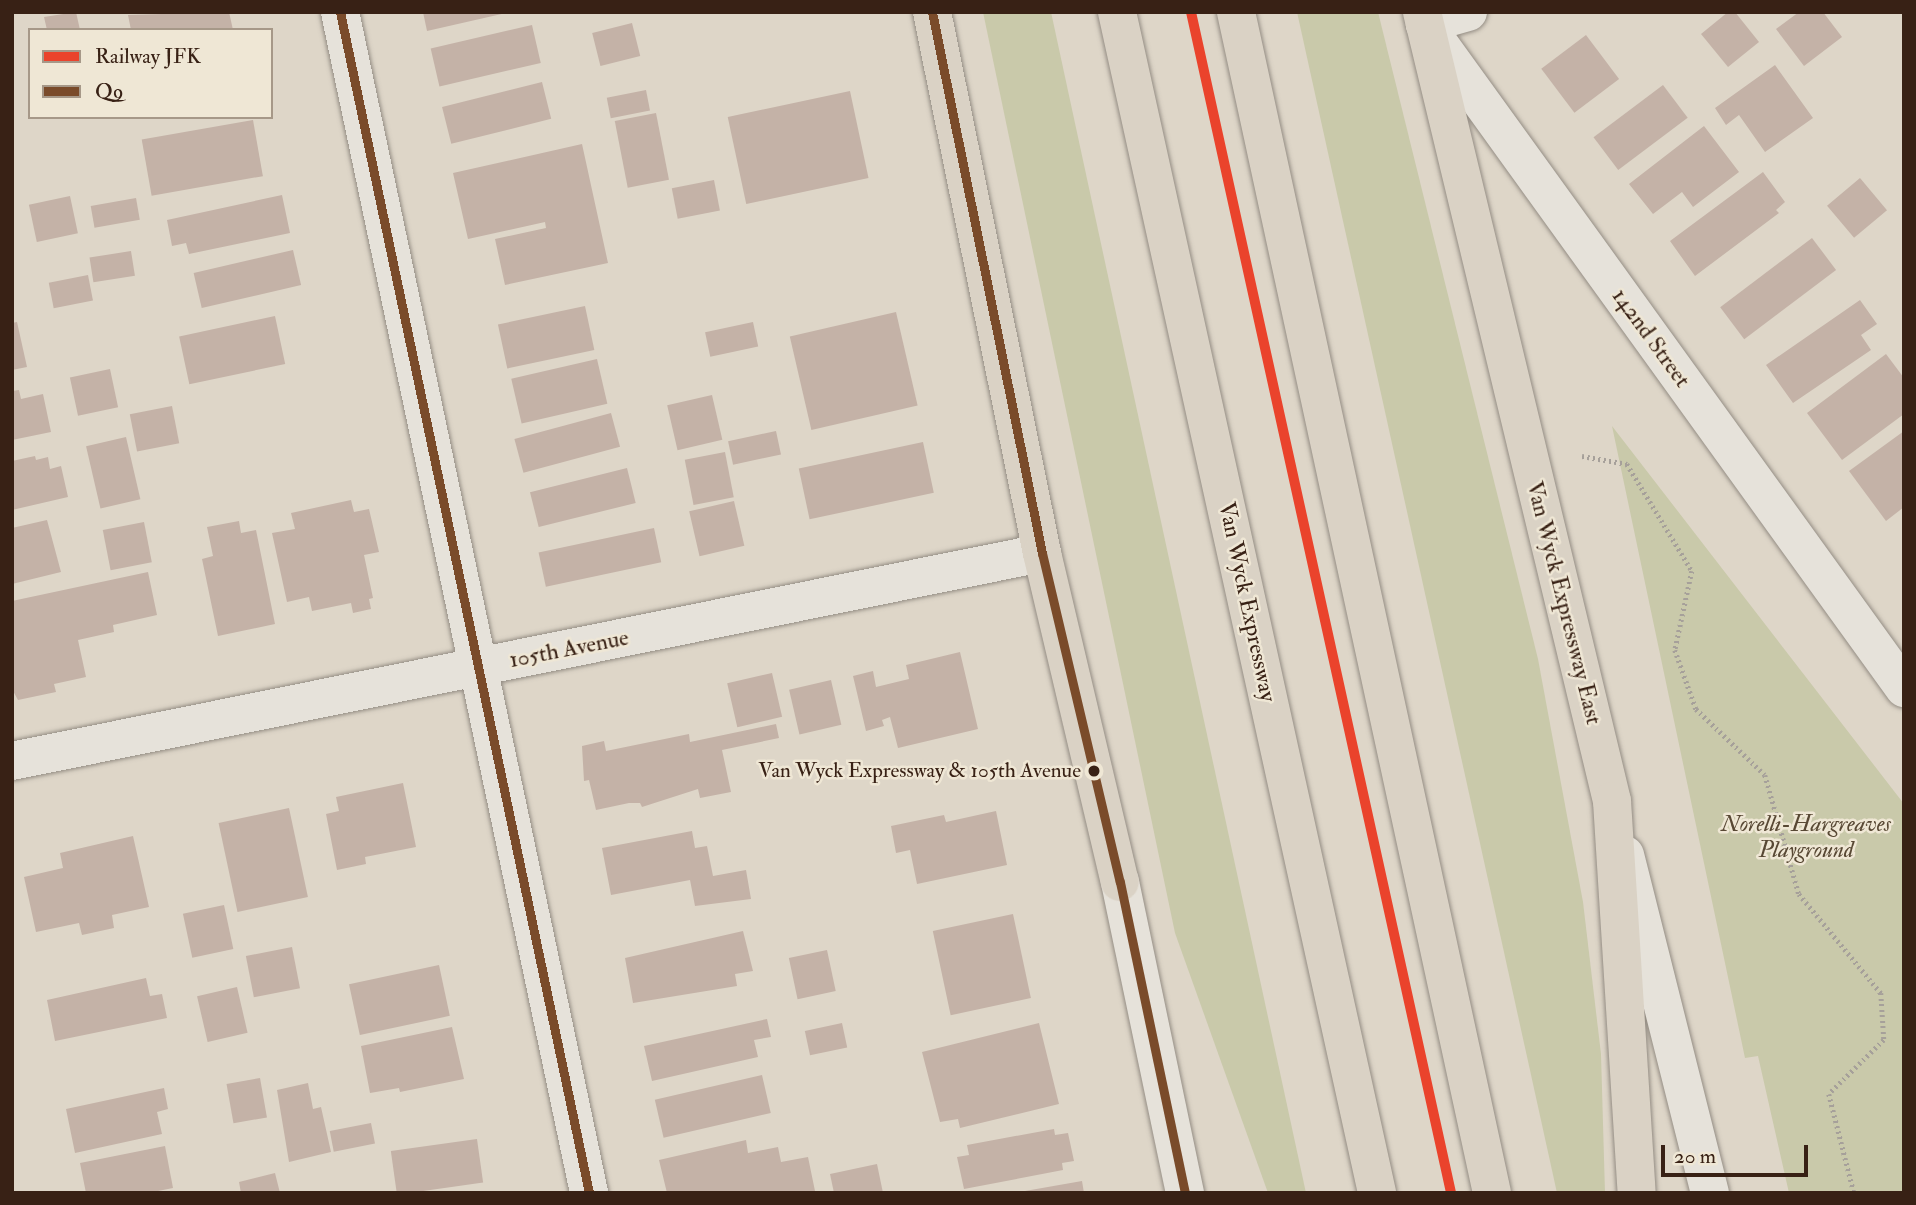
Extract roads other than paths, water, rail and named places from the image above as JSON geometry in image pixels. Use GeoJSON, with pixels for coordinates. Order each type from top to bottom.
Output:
{"type":"FeatureCollection","features":[{"type":"Feature","properties":{"kind":"main road"},"geometry":{"type":"LineString","coordinates":[[932,12],[1042,553],[1120,882]]}},
{"type":"Feature","properties":{"kind":"main road","name":"Van Wyck Expressway"},"geometry":{"type":"LineString","coordinates":[[1117,12],[1377,1193]]}},
{"type":"Feature","properties":{"kind":"main road"},"geometry":{"type":"LineString","coordinates":[[1236,12],[1492,1193]]}},
{"type":"Feature","properties":{"kind":"main road","name":"Van Wyck Expressway East"},"geometry":{"type":"LineString","coordinates":[[1423,18],[1612,801]]}},
{"type":"Feature","properties":{"kind":"main road"},"geometry":{"type":"LineString","coordinates":[[1612,801],[1637,1193]]}},
{"type":"Feature","properties":{"kind":"street"},"geometry":{"type":"LineString","coordinates":[[340,12],[475,668],[589,1193]]}},
{"type":"Feature","properties":{"kind":"street"},"geometry":{"type":"LineString","coordinates":[[1423,18],[1468,12]]}},
{"type":"Feature","properties":{"kind":"street","name":"142nd Street"},"geometry":{"type":"LineString","coordinates":[[1423,18],[1904,688]]}},
{"type":"Feature","properties":{"kind":"street","name":"105th Avenue"},"geometry":{"type":"LineString","coordinates":[[12,761],[1042,553]]}},
{"type":"Feature","properties":{"kind":"street","name":"Van Wyck Expressway East"},"geometry":{"type":"LineString","coordinates":[[1612,801],[1710,1193]]}},
{"type":"Feature","properties":{"kind":"street"},"geometry":{"type":"LineString","coordinates":[[1120,882],[1185,1193]]}},
{"type":"Feature","properties":{"kind":"rail line","name":"JFK"},"geometry":{"type":"LineString","coordinates":[[1191,12],[1451,1193]]}},
{"type":"Feature","properties":{"kind":"place","name":"Van Wyck Expressway & 105th Avenue"},"geometry":{"type":"Point","coordinates":[1094,771]}},
{"type":"Feature","properties":{"kind":"park label","name":"Norelli-Hargreaves Playground"},"geometry":{"type":"Point","coordinates":[1806,837]}}]}
